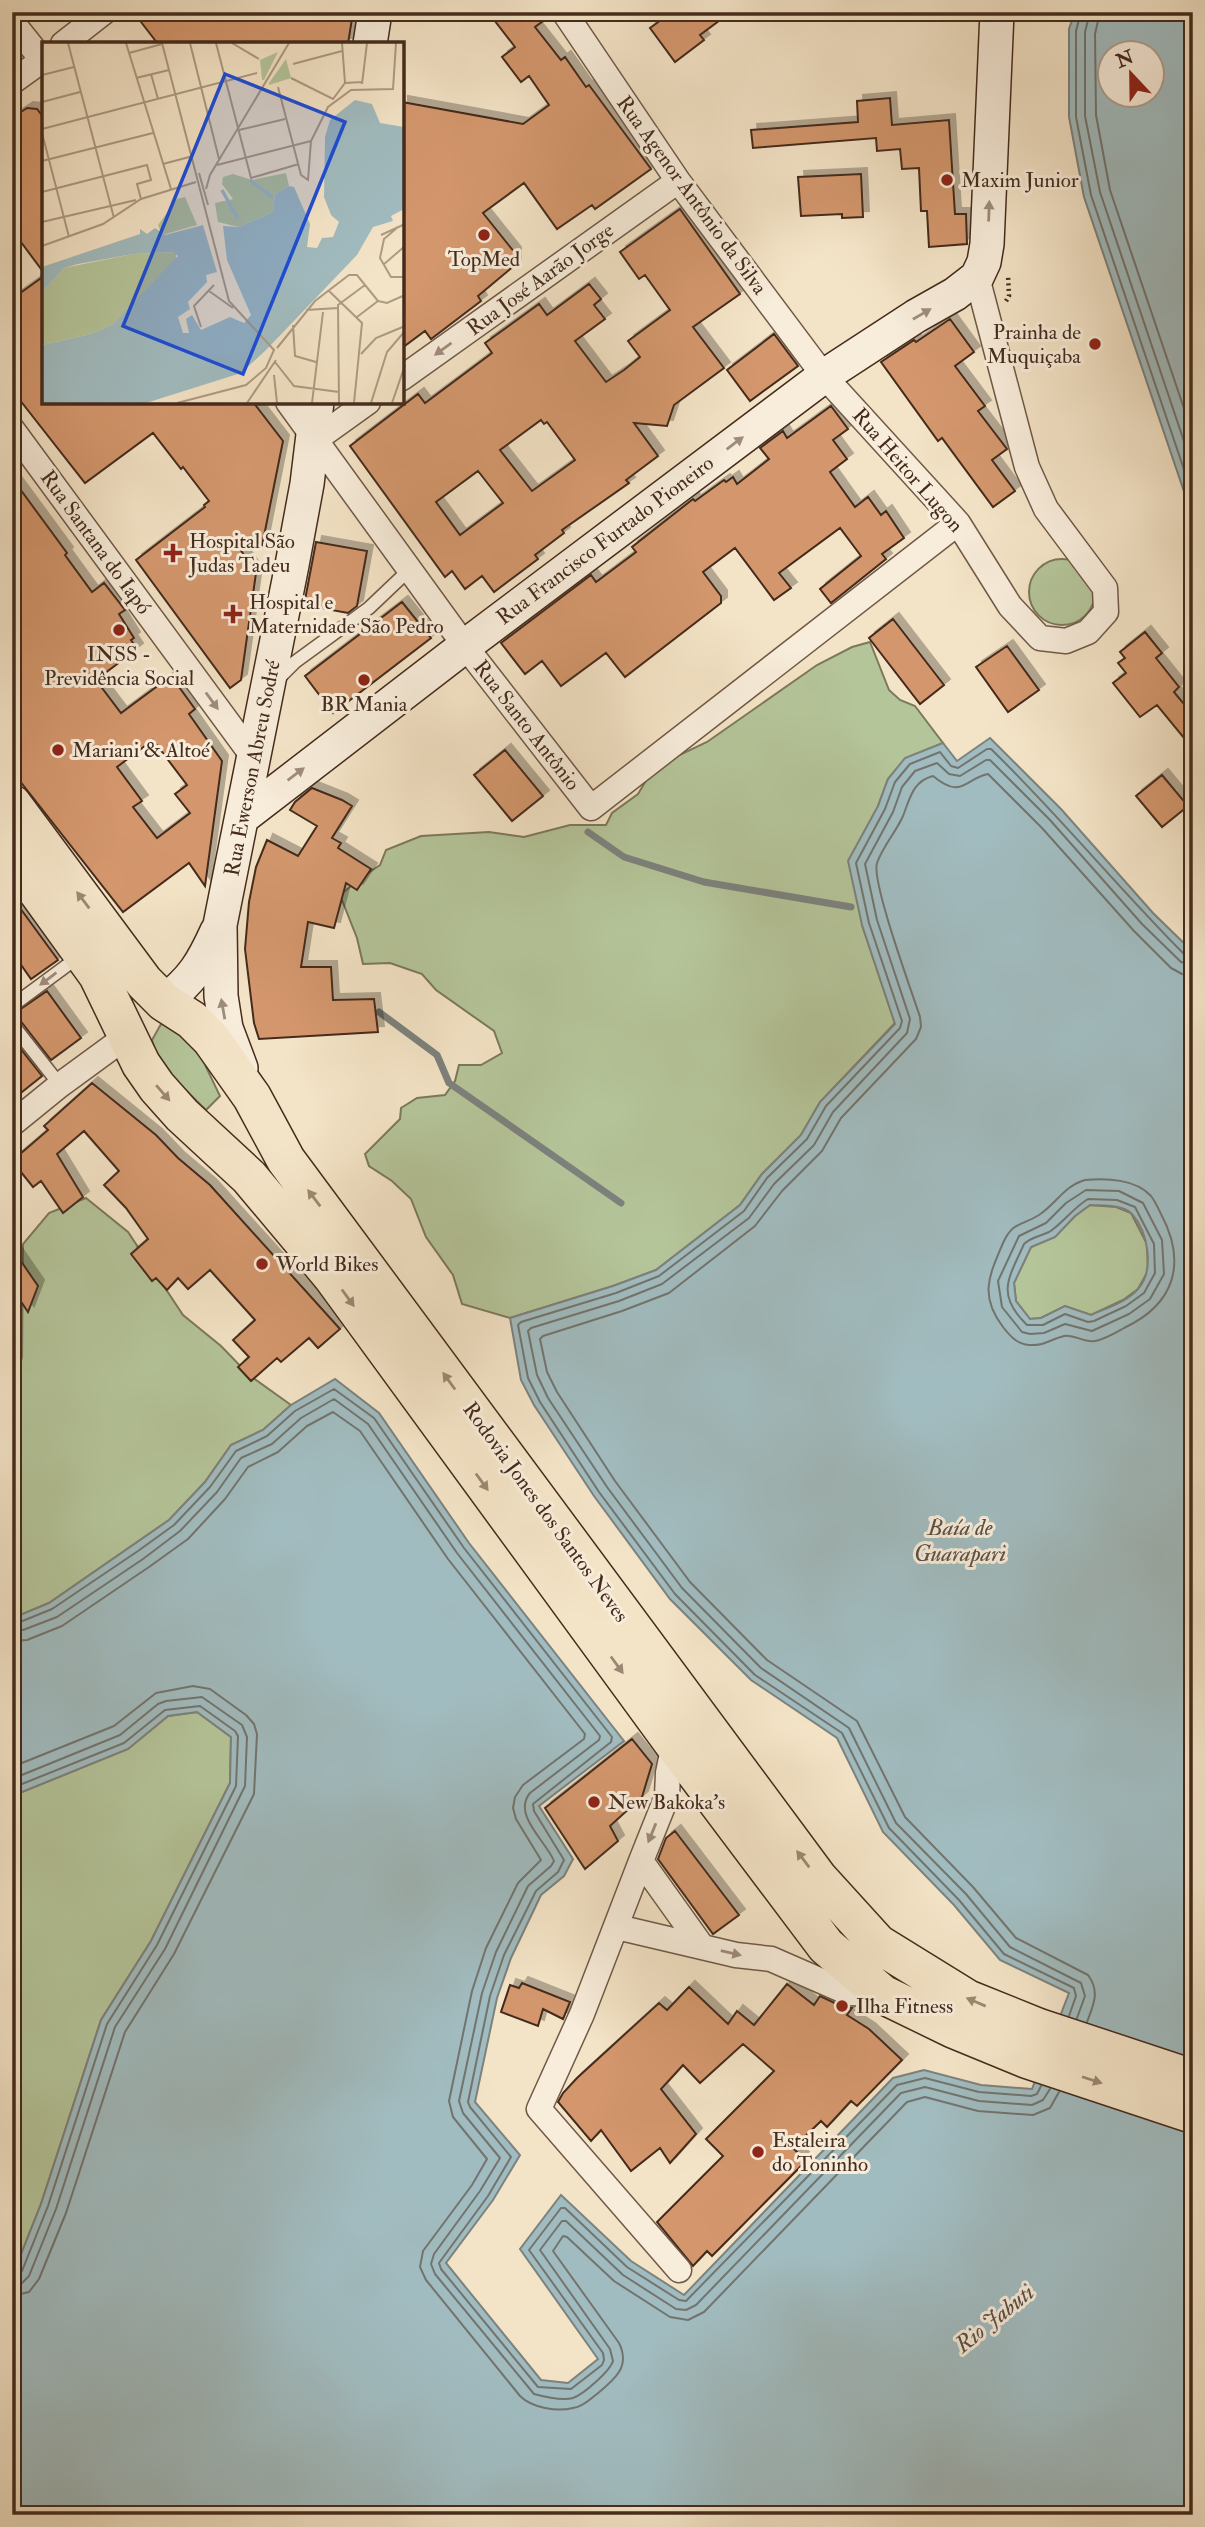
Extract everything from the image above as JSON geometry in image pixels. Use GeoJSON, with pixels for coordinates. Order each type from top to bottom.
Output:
{"type":"FeatureCollection","features":[{"type":"Feature","properties":{"kind":"main road","name":"Rodovia Jones dos Santos Neves"},"geometry":{"type":"LineString","coordinates":[[15,814],[144,982],[164,1002],[192,1020],[211,1039],[252,1097],[286,1160],[818,1878],[878,1944],[1033,2043],[1193,2114]]}},
{"type":"Feature","properties":{"kind":"main road","name":"Rodovia Jones dos Santos Neves"},"geometry":{"type":"LineString","coordinates":[[12,856],[98,975],[141,1065],[157,1087],[182,1115],[249,1177],[332,1276],[826,1947],[882,1994],[954,2029],[1033,2043],[1193,2079]]}},
{"type":"Feature","properties":{"kind":"main road"},"geometry":{"type":"LineString","coordinates":[[127,1036],[142,1015],[164,1002]]}},
{"type":"Feature","properties":{"kind":"street"},"geometry":{"type":"LineString","coordinates":[[66,42],[104,12]]}},
{"type":"Feature","properties":{"kind":"street"},"geometry":{"type":"LineString","coordinates":[[370,42],[375,12]]}},
{"type":"Feature","properties":{"kind":"street","name":"Rua Agenor Antônio da Silva"},"geometry":{"type":"LineString","coordinates":[[564,12],[678,181],[824,376]]}},
{"type":"Feature","properties":{"kind":"street"},"geometry":{"type":"LineString","coordinates":[[977,277],[988,244],[997,12]]}},
{"type":"Feature","properties":{"kind":"street"},"geometry":{"type":"LineString","coordinates":[[12,22],[42,59]]}},
{"type":"Feature","properties":{"kind":"street"},"geometry":{"type":"LineString","coordinates":[[12,82],[42,61]]}},
{"type":"Feature","properties":{"kind":"street","name":"Rua José Aarão Jorge"},"geometry":{"type":"LineString","coordinates":[[404,377],[678,181]]}},
{"type":"Feature","properties":{"kind":"street","name":"Rua Francisco Furtado Pioneiro"},"geometry":{"type":"LineString","coordinates":[[243,817],[824,376],[916,316],[956,294],[977,277]]}},
{"type":"Feature","properties":{"kind":"street","name":"Rua Heitor Lugon"},"geometry":{"type":"LineString","coordinates":[[824,376],[958,523],[1010,606],[1040,638],[1066,641],[1088,632],[1106,612],[1105,588],[1045,509],[1027,467],[977,277]]}},
{"type":"Feature","properties":{"kind":"street","name":"Rua Santo Antônio"},"geometry":{"type":"LineString","coordinates":[[289,404],[465,646],[591,808],[958,523]]}},
{"type":"Feature","properties":{"kind":"street","name":"Rua Ewerson Abreu Sodré"},"geometry":{"type":"LineString","coordinates":[[164,1002],[198,970],[219,925],[243,817],[307,484],[317,404]]}},
{"type":"Feature","properties":{"kind":"street"},"geometry":{"type":"LineString","coordinates":[[314,438],[365,404]]}},
{"type":"Feature","properties":{"kind":"street","name":"Rua Santana do Iapó"},"geometry":{"type":"LineString","coordinates":[[12,429],[254,758]]}},
{"type":"Feature","properties":{"kind":"street","name":"Rua Ewerson Abreu Sodré"},"geometry":{"type":"LineString","coordinates":[[219,925],[220,984],[226,1028],[252,1097]]}},
{"type":"Feature","properties":{"kind":"street"},"geometry":{"type":"LineString","coordinates":[[12,1124],[127,1036]]}},
{"type":"Feature","properties":{"kind":"street"},"geometry":{"type":"LineString","coordinates":[[674,1744],[667,1796],[582,2014],[539,2109],[679,2270]]}},
{"type":"Feature","properties":{"kind":"street"},"geometry":{"type":"LineString","coordinates":[[641,1861],[701,1945]]}},
{"type":"Feature","properties":{"kind":"street"},"geometry":{"type":"LineString","coordinates":[[617,1927],[736,1955],[771,1959],[849,1993],[882,1994]]}},
{"type":"Feature","properties":{"kind":"lane"},"geometry":{"type":"LineString","coordinates":[[269,681],[369,608],[409,570]]}},
{"type":"Feature","properties":{"kind":"lane"},"geometry":{"type":"LineString","coordinates":[[12,1006],[84,953]]}},
{"type":"Feature","properties":{"kind":"lane"},"geometry":{"type":"LineString","coordinates":[[12,1024],[60,1085]]}},
{"type":"Feature","properties":{"kind":"green space"},"geometry":{"type":"Polygon","coordinates":[[[1062,559],[1075,562],[1085,569],[1092,579],[1095,592],[1092,605],[1085,615],[1075,622],[1062,625],[1049,622],[1039,615],[1032,605],[1029,592],[1032,579],[1039,569],[1049,562],[1062,559]]]}},
{"type":"Feature","properties":{"kind":"green space"},"geometry":{"type":"Polygon","coordinates":[[[870,642],[889,690],[900,700],[915,706],[943,743],[906,758],[888,779],[878,806],[862,925],[895,1023],[820,1102],[801,1135],[762,1174],[740,1205],[656,1270],[510,1318],[462,1304],[453,1275],[426,1237],[411,1199],[392,1181],[369,1166],[365,1154],[400,1119],[401,1108],[417,1098],[445,1095],[455,1081],[459,1065],[481,1065],[502,1053],[494,1031],[436,990],[422,974],[390,963],[363,964],[357,938],[340,895],[380,865],[386,850],[421,836],[489,832],[524,837],[570,825],[606,825],[612,813],[638,794],[647,779],[669,760],[707,742],[817,665],[852,647],[870,642]]]}},
{"type":"Feature","properties":{"kind":"green space"},"geometry":{"type":"Polygon","coordinates":[[[161,1024],[182,1025],[198,1042],[220,1096],[206,1110],[159,1064],[152,1040],[161,1024]]]}},
{"type":"Feature","properties":{"kind":"green space"},"geometry":{"type":"Polygon","coordinates":[[[86,1198],[128,1232],[183,1315],[221,1346],[249,1375],[291,1405],[263,1430],[231,1445],[205,1482],[169,1520],[49,1603],[18,1616],[12,1613],[12,1397],[22,1357],[23,1244],[49,1213],[86,1198]]]}},
{"type":"Feature","properties":{"kind":"green space"},"geometry":{"type":"Polygon","coordinates":[[[1090,1205],[1116,1207],[1131,1213],[1147,1244],[1148,1271],[1138,1289],[1123,1300],[1091,1315],[1065,1306],[1041,1318],[1030,1319],[1016,1301],[1014,1283],[1031,1247],[1055,1237],[1090,1205]]]}},
{"type":"Feature","properties":{"kind":"green space"},"geometry":{"type":"Polygon","coordinates":[[[197,1712],[231,1737],[230,1783],[151,1941],[101,2020],[41,2204],[12,2277],[12,1796],[128,1749],[168,1716],[197,1712]]]}},
{"type":"Feature","properties":{"kind":"water"},"geometry":{"type":"Polygon","coordinates":[[[1075,12],[1193,12],[1193,518],[1084,197],[1069,117],[1069,29],[1075,12]]]}},
{"type":"Feature","properties":{"kind":"water","name":"Baía de Guarapari"},"geometry":{"type":"Polygon","coordinates":[[[990,738],[1061,809],[1153,913],[1193,952],[1193,2501],[1185,2515],[12,2515],[12,2277],[41,2204],[101,2020],[151,1941],[230,1783],[231,1737],[197,1712],[168,1716],[128,1749],[12,1796],[12,1613],[18,1616],[49,1603],[169,1520],[205,1482],[231,1445],[263,1430],[291,1405],[335,1379],[379,1413],[469,1543],[624,1741],[539,1806],[573,1859],[564,1876],[541,1895],[511,1958],[497,1998],[475,2102],[520,2155],[493,2200],[446,2263],[541,2380],[568,2383],[598,2359],[520,2249],[561,2195],[631,2261],[684,2295],[893,2078],[924,2070],[981,2085],[1032,2089],[1069,1993],[1000,1960],[954,1905],[883,1832],[837,1738],[751,1680],[670,1599],[594,1496],[534,1405],[521,1380],[510,1318],[656,1270],[740,1205],[762,1174],[801,1135],[820,1102],[895,1024],[862,925],[848,861],[878,806],[888,779],[905,758],[943,743],[957,761],[990,738]],[[1090,1205],[1055,1237],[1031,1247],[1014,1283],[1016,1301],[1030,1319],[1041,1318],[1065,1306],[1091,1315],[1128,1298],[1143,1281],[1148,1262],[1145,1241],[1138,1222],[1132,1214],[1123,1209],[1090,1205]]]}},
{"type":"Feature","properties":{"kind":"building"},"geometry":{"type":"Polygon","coordinates":[[[153,12],[353,12],[348,42],[156,42],[141,22],[153,12]]]}},
{"type":"Feature","properties":{"kind":"building"},"geometry":{"type":"Polygon","coordinates":[[[488,12],[549,12],[550,16],[535,27],[561,60],[565,57],[586,87],[589,85],[651,169],[595,209],[592,205],[557,229],[524,183],[483,213],[515,253],[515,265],[478,296],[481,301],[431,339],[425,331],[404,347],[404,102],[523,124],[549,105],[529,76],[521,82],[502,57],[515,47],[488,12]]]}},
{"type":"Feature","properties":{"kind":"building"},"geometry":{"type":"Polygon","coordinates":[[[672,12],[731,12],[700,35],[704,40],[675,62],[650,28],[672,12]]]}},
{"type":"Feature","properties":{"kind":"building"},"geometry":{"type":"Polygon","coordinates":[[[890,98],[892,125],[949,120],[955,214],[966,214],[967,244],[929,247],[927,211],[921,211],[919,168],[902,169],[900,149],[877,151],[876,138],[753,148],[751,130],[858,122],[857,101],[890,98]]]}},
{"type":"Feature","properties":{"kind":"building"},"geometry":{"type":"Polygon","coordinates":[[[27,108],[37,109],[42,115],[42,270],[12,230],[12,118],[27,108]]]}},
{"type":"Feature","properties":{"kind":"building"},"geometry":{"type":"Polygon","coordinates":[[[861,174],[863,217],[842,218],[842,214],[801,216],[798,177],[861,174]]]}},
{"type":"Feature","properties":{"kind":"building"},"geometry":{"type":"Polygon","coordinates":[[[680,209],[740,294],[693,327],[724,368],[674,405],[667,426],[634,423],[658,456],[626,480],[629,483],[562,530],[564,533],[535,555],[538,559],[494,592],[482,576],[465,589],[452,571],[445,577],[350,446],[418,394],[425,403],[492,353],[485,343],[539,304],[547,315],[589,284],[601,299],[594,305],[605,319],[575,341],[606,382],[624,370],[640,357],[628,341],[670,310],[645,275],[639,279],[620,252],[680,209]],[[541,420],[500,450],[532,491],[575,460],[547,422],[544,424],[541,420]],[[478,471],[436,502],[460,535],[503,503],[478,471]]]}},
{"type":"Feature","properties":{"kind":"building"},"geometry":{"type":"Polygon","coordinates":[[[42,277],[42,404],[255,404],[283,441],[262,546],[240,549],[256,573],[241,680],[230,688],[136,560],[205,507],[209,501],[153,433],[85,483],[12,390],[12,299],[42,277]]]}},
{"type":"Feature","properties":{"kind":"building"},"geometry":{"type":"Polygon","coordinates":[[[950,319],[974,352],[955,366],[985,406],[978,411],[1007,449],[992,460],[1015,491],[993,507],[942,438],[938,441],[881,362],[950,319]]]}},
{"type":"Feature","properties":{"kind":"building"},"geometry":{"type":"Polygon","coordinates":[[[774,334],[798,366],[750,401],[727,370],[774,334]]]}},
{"type":"Feature","properties":{"kind":"building"},"geometry":{"type":"Polygon","coordinates":[[[831,406],[848,429],[833,440],[847,459],[830,472],[855,507],[868,497],[881,515],[886,511],[904,538],[882,554],[886,559],[831,603],[820,589],[861,556],[840,528],[779,573],[791,588],[774,600],[735,548],[703,572],[721,596],[721,603],[625,677],[606,653],[561,686],[542,661],[525,674],[501,643],[591,575],[596,582],[636,552],[632,547],[693,499],[695,501],[724,480],[726,482],[733,477],[737,484],[769,459],[760,448],[783,431],[787,438],[831,406]]]}},
{"type":"Feature","properties":{"kind":"building"},"geometry":{"type":"Polygon","coordinates":[[[12,478],[92,592],[104,583],[125,610],[119,614],[134,638],[131,640],[137,649],[96,680],[121,713],[171,676],[195,709],[189,714],[222,761],[205,886],[189,863],[123,912],[12,771],[12,478]],[[153,740],[117,767],[142,801],[133,807],[157,838],[190,813],[175,794],[187,785],[153,740]]]}},
{"type":"Feature","properties":{"kind":"building"},"geometry":{"type":"Polygon","coordinates":[[[316,542],[367,551],[357,606],[348,613],[304,605],[316,542]]]}},
{"type":"Feature","properties":{"kind":"building"},"geometry":{"type":"Polygon","coordinates":[[[402,602],[431,638],[333,713],[305,676],[402,602]]]}},
{"type":"Feature","properties":{"kind":"building"},"geometry":{"type":"Polygon","coordinates":[[[893,619],[944,685],[920,704],[869,638],[893,619]]]}},
{"type":"Feature","properties":{"kind":"building"},"geometry":{"type":"Polygon","coordinates":[[[1145,632],[1162,653],[1156,658],[1179,687],[1174,692],[1193,715],[1193,749],[1157,705],[1140,717],[1113,683],[1126,673],[1118,663],[1125,658],[1120,652],[1145,632]]]}},
{"type":"Feature","properties":{"kind":"building"},"geometry":{"type":"Polygon","coordinates":[[[1007,646],[1039,690],[1008,712],[976,667],[1007,646]]]}},
{"type":"Feature","properties":{"kind":"building"},"geometry":{"type":"Polygon","coordinates":[[[505,750],[543,796],[512,821],[474,775],[505,750]]]}},
{"type":"Feature","properties":{"kind":"building"},"geometry":{"type":"Polygon","coordinates":[[[1162,775],[1188,806],[1162,827],[1136,796],[1162,775]]]}},
{"type":"Feature","properties":{"kind":"building"},"geometry":{"type":"Polygon","coordinates":[[[312,788],[352,806],[332,838],[341,843],[338,848],[371,869],[357,890],[346,883],[334,928],[308,922],[301,967],[331,967],[333,1000],[374,999],[378,1032],[259,1039],[254,1023],[245,949],[249,902],[256,867],[267,840],[298,856],[317,826],[290,810],[295,802],[312,788]]]}},
{"type":"Feature","properties":{"kind":"building"},"geometry":{"type":"Polygon","coordinates":[[[12,897],[58,960],[31,979],[12,952],[12,897]]]}},
{"type":"Feature","properties":{"kind":"building"},"geometry":{"type":"Polygon","coordinates":[[[47,991],[81,1038],[51,1060],[19,1019],[12,1015],[47,991]]]}},
{"type":"Feature","properties":{"kind":"building"},"geometry":{"type":"Polygon","coordinates":[[[12,1038],[42,1076],[12,1100],[12,1038]]]}},
{"type":"Feature","properties":{"kind":"building"},"geometry":{"type":"Polygon","coordinates":[[[92,1083],[156,1135],[210,1185],[340,1329],[318,1348],[309,1338],[281,1362],[277,1358],[251,1381],[238,1367],[249,1357],[233,1340],[255,1320],[210,1270],[188,1289],[178,1278],[167,1290],[156,1278],[152,1281],[131,1254],[148,1239],[126,1208],[104,1185],[119,1171],[84,1131],[57,1154],[83,1197],[63,1213],[41,1181],[33,1187],[12,1161],[48,1130],[44,1126],[92,1083]]]}},
{"type":"Feature","properties":{"kind":"building"},"geometry":{"type":"Polygon","coordinates":[[[12,1248],[38,1286],[28,1312],[12,1288],[12,1248]]]}},
{"type":"Feature","properties":{"kind":"building","name":"New Bakoka's"},"geometry":{"type":"Polygon","coordinates":[[[632,1739],[652,1764],[642,1797],[610,1826],[618,1841],[585,1869],[545,1808],[632,1739]]]}},
{"type":"Feature","properties":{"kind":"building"},"geometry":{"type":"Polygon","coordinates":[[[675,1831],[739,1915],[713,1934],[658,1859],[666,1838],[675,1831]]]}},
{"type":"Feature","properties":{"kind":"building"},"geometry":{"type":"Polygon","coordinates":[[[522,1983],[570,2002],[563,2019],[543,2009],[538,2026],[501,2012],[510,1985],[519,1988],[522,1983]]]}},
{"type":"Feature","properties":{"kind":"building"},"geometry":{"type":"Polygon","coordinates":[[[787,1984],[814,2005],[820,1996],[843,2007],[852,2008],[847,2015],[869,2029],[902,2060],[857,2106],[851,2101],[827,2127],[821,2121],[793,2148],[806,2161],[712,2256],[707,2251],[693,2266],[657,2222],[723,2156],[706,2139],[774,2071],[743,2044],[700,2083],[683,2065],[661,2089],[696,2134],[670,2163],[660,2148],[631,2171],[601,2130],[591,2141],[558,2102],[577,2078],[659,2003],[667,2010],[689,1987],[728,2024],[737,2011],[754,2025],[787,1984]]]}},
{"type":"Feature","properties":{"kind":"waterway"},"geometry":{"type":"LineString","coordinates":[[588,832],[624,857],[704,882],[851,907]]}},
{"type":"Feature","properties":{"kind":"waterway"},"geometry":{"type":"LineString","coordinates":[[379,1012],[437,1055],[449,1083],[621,1203]]}},
{"type":"Feature","properties":{"kind":"place","name":"Maxim Junior"},"geometry":{"type":"Point","coordinates":[947,180]}},
{"type":"Feature","properties":{"kind":"place","name":"TopMed"},"geometry":{"type":"Point","coordinates":[484,235]}},
{"type":"Feature","properties":{"kind":"place","name":"Prainha de Muquiçaba"},"geometry":{"type":"Point","coordinates":[1095,344]}},
{"type":"Feature","properties":{"kind":"place","name":"Hospital São Judas Tadeu"},"geometry":{"type":"Point","coordinates":[173,553]}},
{"type":"Feature","properties":{"kind":"place","name":"Hospital e Maternidade São Pedro"},"geometry":{"type":"Point","coordinates":[233,614]}},
{"type":"Feature","properties":{"kind":"place","name":"INSS - Previdência Social"},"geometry":{"type":"Point","coordinates":[119,630]}},
{"type":"Feature","properties":{"kind":"place","name":"BR Mania"},"geometry":{"type":"Point","coordinates":[364,680]}},
{"type":"Feature","properties":{"kind":"place","name":"Mariani & Altoé"},"geometry":{"type":"Point","coordinates":[58,750]}},
{"type":"Feature","properties":{"kind":"place","name":"World Bikes"},"geometry":{"type":"Point","coordinates":[262,1264]}},
{"type":"Feature","properties":{"kind":"place","name":"New Bakoka's"},"geometry":{"type":"Point","coordinates":[594,1802]}},
{"type":"Feature","properties":{"kind":"place","name":"Ilha Fitness"},"geometry":{"type":"Point","coordinates":[842,2006]}},
{"type":"Feature","properties":{"kind":"place","name":"Estaleira do Toninho"},"geometry":{"type":"Point","coordinates":[758,2152]}},
{"type":"Feature","properties":{"kind":"water label","name":"Rio Jabuti"},"geometry":{"type":"Point","coordinates":[994,2318]}}]}
